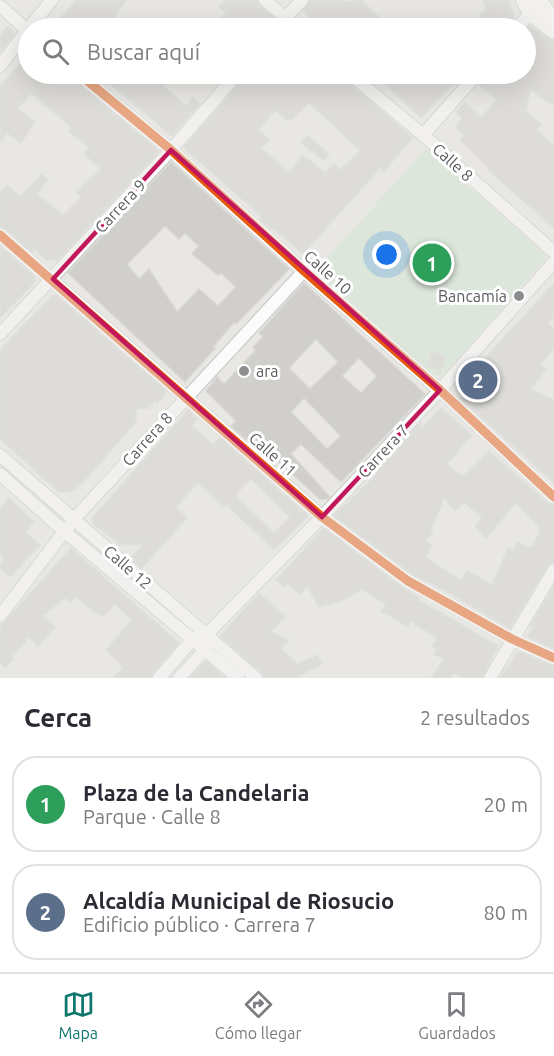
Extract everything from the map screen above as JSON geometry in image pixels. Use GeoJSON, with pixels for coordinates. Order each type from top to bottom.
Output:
{"type":"FeatureCollection","features":[{"type":"Feature","properties":{"kind":"street"},"geometry":{"type":"LineString","coordinates":[[38,18],[52,0]]}},
{"type":"Feature","properties":{"kind":"street"},"geometry":{"type":"LineString","coordinates":[[265,0],[284,18]]}},
{"type":"Feature","properties":{"kind":"street"},"geometry":{"type":"LineString","coordinates":[[286,18],[302,0]]}},
{"type":"Feature","properties":{"kind":"street"},"geometry":{"type":"LineString","coordinates":[[535,3],[554,18]]}},
{"type":"Feature","properties":{"kind":"street"},"geometry":{"type":"LineString","coordinates":[[524,18],[535,3]]}},
{"type":"Feature","properties":{"kind":"street"},"geometry":{"type":"LineString","coordinates":[[535,3],[554,31]]}},
{"type":"Feature","properties":{"kind":"street"},"geometry":{"type":"LineString","coordinates":[[0,6],[18,21]]}},
{"type":"Feature","properties":{"kind":"street"},"geometry":{"type":"LineString","coordinates":[[0,66],[18,43]]}},
{"type":"Feature","properties":{"kind":"street","name":"Calle 10"},"geometry":{"type":"LineString","coordinates":[[91,84],[171,150],[440,390],[554,497]]}},
{"type":"Feature","properties":{"kind":"street","name":"Carrera 9"},"geometry":{"type":"LineString","coordinates":[[0,334],[171,150],[228,84]]}},
{"type":"Feature","properties":{"kind":"street","name":"Calle 8"},"geometry":{"type":"LineString","coordinates":[[362,84],[423,135],[554,252]]}},
{"type":"Feature","properties":{"kind":"street"},"geometry":{"type":"LineString","coordinates":[[423,135],[468,84]]}},
{"type":"Feature","properties":{"kind":"street","name":"Calle 11"},"geometry":{"type":"LineString","coordinates":[[0,235],[53,279],[322,517],[408,581],[512,639],[554,658]]}},
{"type":"Feature","properties":{"kind":"street","name":"Carrera 7"},"geometry":{"type":"LineString","coordinates":[[159,678],[193,639],[206,634],[322,517],[440,390],[554,262]]}},
{"type":"Feature","properties":{"kind":"street","name":"Carrera 8"},"geometry":{"type":"LineString","coordinates":[[0,616],[74,519],[304,271]]}},
{"type":"Feature","properties":{"kind":"street","name":"Calle 12"},"geometry":{"type":"LineString","coordinates":[[0,455],[256,678]]}},
{"type":"Feature","properties":{"kind":"street","name":"Calle 12"},"geometry":{"type":"LineString","coordinates":[[0,474],[238,678]]}},
{"type":"Feature","properties":{"kind":"street"},"geometry":{"type":"LineString","coordinates":[[490,678],[554,570]]}},
{"type":"Feature","properties":{"kind":"street"},"geometry":{"type":"LineString","coordinates":[[179,678],[205,650],[206,634]]}},
{"type":"Feature","properties":{"kind":"highlighted area"},"geometry":{"type":"Polygon","coordinates":[[[171,150],[440,390],[322,517],[53,279],[171,150]]]}},
{"type":"Feature","properties":{"kind":"green space"},"geometry":{"type":"Polygon","coordinates":[[[426,149],[547,256],[448,371],[440,376],[420,368],[317,269],[426,149]]]}},
{"type":"Feature","properties":{"kind":"building"},"geometry":{"type":"Polygon","coordinates":[[[76,0],[127,0],[114,18],[61,18],[76,0]]]}},
{"type":"Feature","properties":{"kind":"building"},"geometry":{"type":"Polygon","coordinates":[[[225,0],[257,0],[260,6],[274,18],[221,18],[226,13],[219,7],[225,0]]]}},
{"type":"Feature","properties":{"kind":"building"},"geometry":{"type":"Polygon","coordinates":[[[310,0],[345,0],[347,2],[361,0],[380,18],[311,18],[303,11],[310,0]]]}},
{"type":"Feature","properties":{"kind":"building"},"geometry":{"type":"Polygon","coordinates":[[[482,0],[508,0],[514,17],[480,18],[486,8],[482,0]]]}},
{"type":"Feature","properties":{"kind":"building"},"geometry":{"type":"Polygon","coordinates":[[[7,26],[15,33],[0,52],[0,36],[7,26]]]}},
{"type":"Feature","properties":{"kind":"building"},"geometry":{"type":"Polygon","coordinates":[[[536,30],[554,41],[554,105],[530,89],[526,112],[541,124],[537,130],[554,145],[554,228],[489,171],[460,140],[464,135],[455,127],[462,118],[456,112],[465,103],[481,117],[497,100],[479,85],[536,84],[536,30]]]}},
{"type":"Feature","properties":{"kind":"building"},"geometry":{"type":"Polygon","coordinates":[[[18,66],[18,84],[79,84],[159,151],[58,260],[47,260],[33,249],[33,253],[0,227],[0,193],[7,185],[21,197],[41,174],[48,180],[37,194],[63,215],[81,197],[76,192],[101,169],[84,154],[89,148],[69,131],[72,128],[31,93],[18,109],[35,122],[21,143],[7,133],[0,142],[0,87],[18,66]]]}},
{"type":"Feature","properties":{"kind":"building"},"geometry":{"type":"Polygon","coordinates":[[[110,84],[164,84],[163,86],[186,106],[193,97],[200,104],[172,136],[110,84]]]}},
{"type":"Feature","properties":{"kind":"building"},"geometry":{"type":"Polygon","coordinates":[[[239,84],[351,84],[413,138],[383,172],[380,168],[303,254],[274,229],[269,228],[259,219],[261,216],[184,147],[239,84]],[[309,103],[293,119],[286,120],[275,110],[258,130],[269,139],[261,148],[289,172],[303,155],[325,173],[334,164],[341,170],[360,150],[309,103]]]}},
{"type":"Feature","properties":{"kind":"building"},"geometry":{"type":"Polygon","coordinates":[[[386,84],[453,84],[421,118],[386,84]]]}},
{"type":"Feature","properties":{"kind":"building"},"geometry":{"type":"Polygon","coordinates":[[[307,135],[329,154],[324,161],[301,143],[307,135]]]}},
{"type":"Feature","properties":{"kind":"building"},"geometry":{"type":"Polygon","coordinates":[[[171,162],[289,269],[236,324],[234,322],[185,382],[68,273],[171,162]],[[165,226],[127,264],[139,279],[149,269],[177,312],[199,289],[218,306],[236,287],[221,273],[218,275],[192,254],[199,246],[185,233],[179,239],[165,226]]]}},
{"type":"Feature","properties":{"kind":"building"},"geometry":{"type":"Polygon","coordinates":[[[0,246],[35,277],[35,282],[0,318],[0,246]]]}},
{"type":"Feature","properties":{"kind":"building"},"geometry":{"type":"Polygon","coordinates":[[[304,283],[425,394],[341,482],[301,444],[291,454],[330,497],[328,499],[320,499],[272,456],[268,459],[231,426],[236,421],[206,391],[217,377],[224,384],[256,350],[253,347],[263,337],[259,333],[304,283]],[[316,339],[289,368],[310,389],[338,362],[316,339]],[[359,358],[342,376],[361,393],[377,376],[359,358]],[[304,398],[291,412],[327,449],[341,436],[304,398]]]}},
{"type":"Feature","properties":{"kind":"building"},"geometry":{"type":"Polygon","coordinates":[[[554,283],[554,317],[548,323],[554,329],[554,348],[540,365],[546,370],[530,389],[554,400],[554,483],[460,398],[471,385],[465,380],[554,283]]]}},
{"type":"Feature","properties":{"kind":"building"},"geometry":{"type":"Polygon","coordinates":[[[56,295],[165,390],[165,395],[157,403],[155,401],[149,408],[136,409],[136,422],[87,478],[73,491],[59,492],[0,439],[0,350],[52,296],[56,295]]]}},
{"type":"Feature","properties":{"kind":"building"},"geometry":{"type":"Polygon","coordinates":[[[433,351],[446,357],[440,371],[427,365],[433,351]]]}},
{"type":"Feature","properties":{"kind":"building"},"geometry":{"type":"Polygon","coordinates":[[[441,408],[472,435],[447,464],[463,476],[489,451],[548,503],[554,505],[554,562],[547,566],[510,628],[412,574],[334,516],[378,473],[376,471],[421,422],[420,430],[441,408]],[[444,498],[431,530],[433,532],[425,541],[432,546],[426,557],[461,581],[467,570],[492,585],[508,548],[513,552],[517,542],[531,548],[540,532],[538,530],[540,527],[516,503],[486,538],[475,527],[482,518],[464,502],[455,511],[444,498]]]}},
{"type":"Feature","properties":{"kind":"building"},"geometry":{"type":"Polygon","coordinates":[[[188,410],[197,419],[192,426],[213,445],[220,438],[308,516],[274,550],[226,504],[224,507],[198,483],[176,507],[187,518],[142,568],[131,558],[144,544],[120,545],[94,524],[92,518],[188,410]],[[251,479],[235,495],[274,533],[290,517],[251,479]]]}},
{"type":"Feature","properties":{"kind":"building"},"geometry":{"type":"Polygon","coordinates":[[[9,498],[34,522],[25,532],[40,545],[10,577],[0,567],[5,559],[0,555],[0,508],[9,498]]]}},
{"type":"Feature","properties":{"kind":"building"},"geometry":{"type":"Polygon","coordinates":[[[324,528],[403,588],[420,598],[419,600],[498,646],[482,678],[464,678],[453,673],[450,678],[431,678],[444,659],[433,654],[437,649],[432,646],[437,638],[411,621],[408,627],[381,612],[386,605],[362,589],[339,602],[319,607],[307,586],[300,594],[287,583],[284,587],[276,580],[324,528]]]}},
{"type":"Feature","properties":{"kind":"building"},"geometry":{"type":"Polygon","coordinates":[[[71,548],[179,643],[151,678],[113,678],[123,667],[106,650],[132,620],[115,604],[102,617],[75,597],[70,602],[65,598],[43,616],[55,627],[38,646],[29,637],[5,668],[0,662],[0,627],[71,548]]]}},
{"type":"Feature","properties":{"kind":"building"},"geometry":{"type":"Polygon","coordinates":[[[554,586],[554,649],[528,637],[534,625],[530,626],[554,586]]]}},
{"type":"Feature","properties":{"kind":"building"},"geometry":{"type":"Polygon","coordinates":[[[259,593],[285,616],[271,632],[289,640],[281,649],[298,664],[317,655],[322,664],[295,678],[266,678],[220,636],[259,593]]]}},
{"type":"Feature","properties":{"kind":"building"},"geometry":{"type":"Polygon","coordinates":[[[521,652],[554,666],[554,678],[500,678],[507,666],[508,669],[516,653],[521,652]]]}},
{"type":"Feature","properties":{"kind":"building"},"geometry":{"type":"Polygon","coordinates":[[[206,661],[225,678],[190,678],[206,661]]]}},
{"type":"Feature","properties":{"kind":"cycle path"},"geometry":{"type":"LineString","coordinates":[[91,84],[171,150],[440,390],[554,497]]}},
{"type":"Feature","properties":{"kind":"cycle path"},"geometry":{"type":"LineString","coordinates":[[0,235],[322,517],[408,581],[512,639],[554,658]]}},
{"type":"Feature","properties":{"kind":"place","name":"Plaza de la Candelaria"},"geometry":{"type":"Point","coordinates":[432,263]}},
{"type":"Feature","properties":{"kind":"place","name":"Bancamía"},"geometry":{"type":"Point","coordinates":[519,296]}},
{"type":"Feature","properties":{"kind":"place","name":"ara"},"geometry":{"type":"Point","coordinates":[244,371]}},
{"type":"Feature","properties":{"kind":"place","name":"Alcaldía Municipal de Riosucio"},"geometry":{"type":"Point","coordinates":[478,380]}}]}
